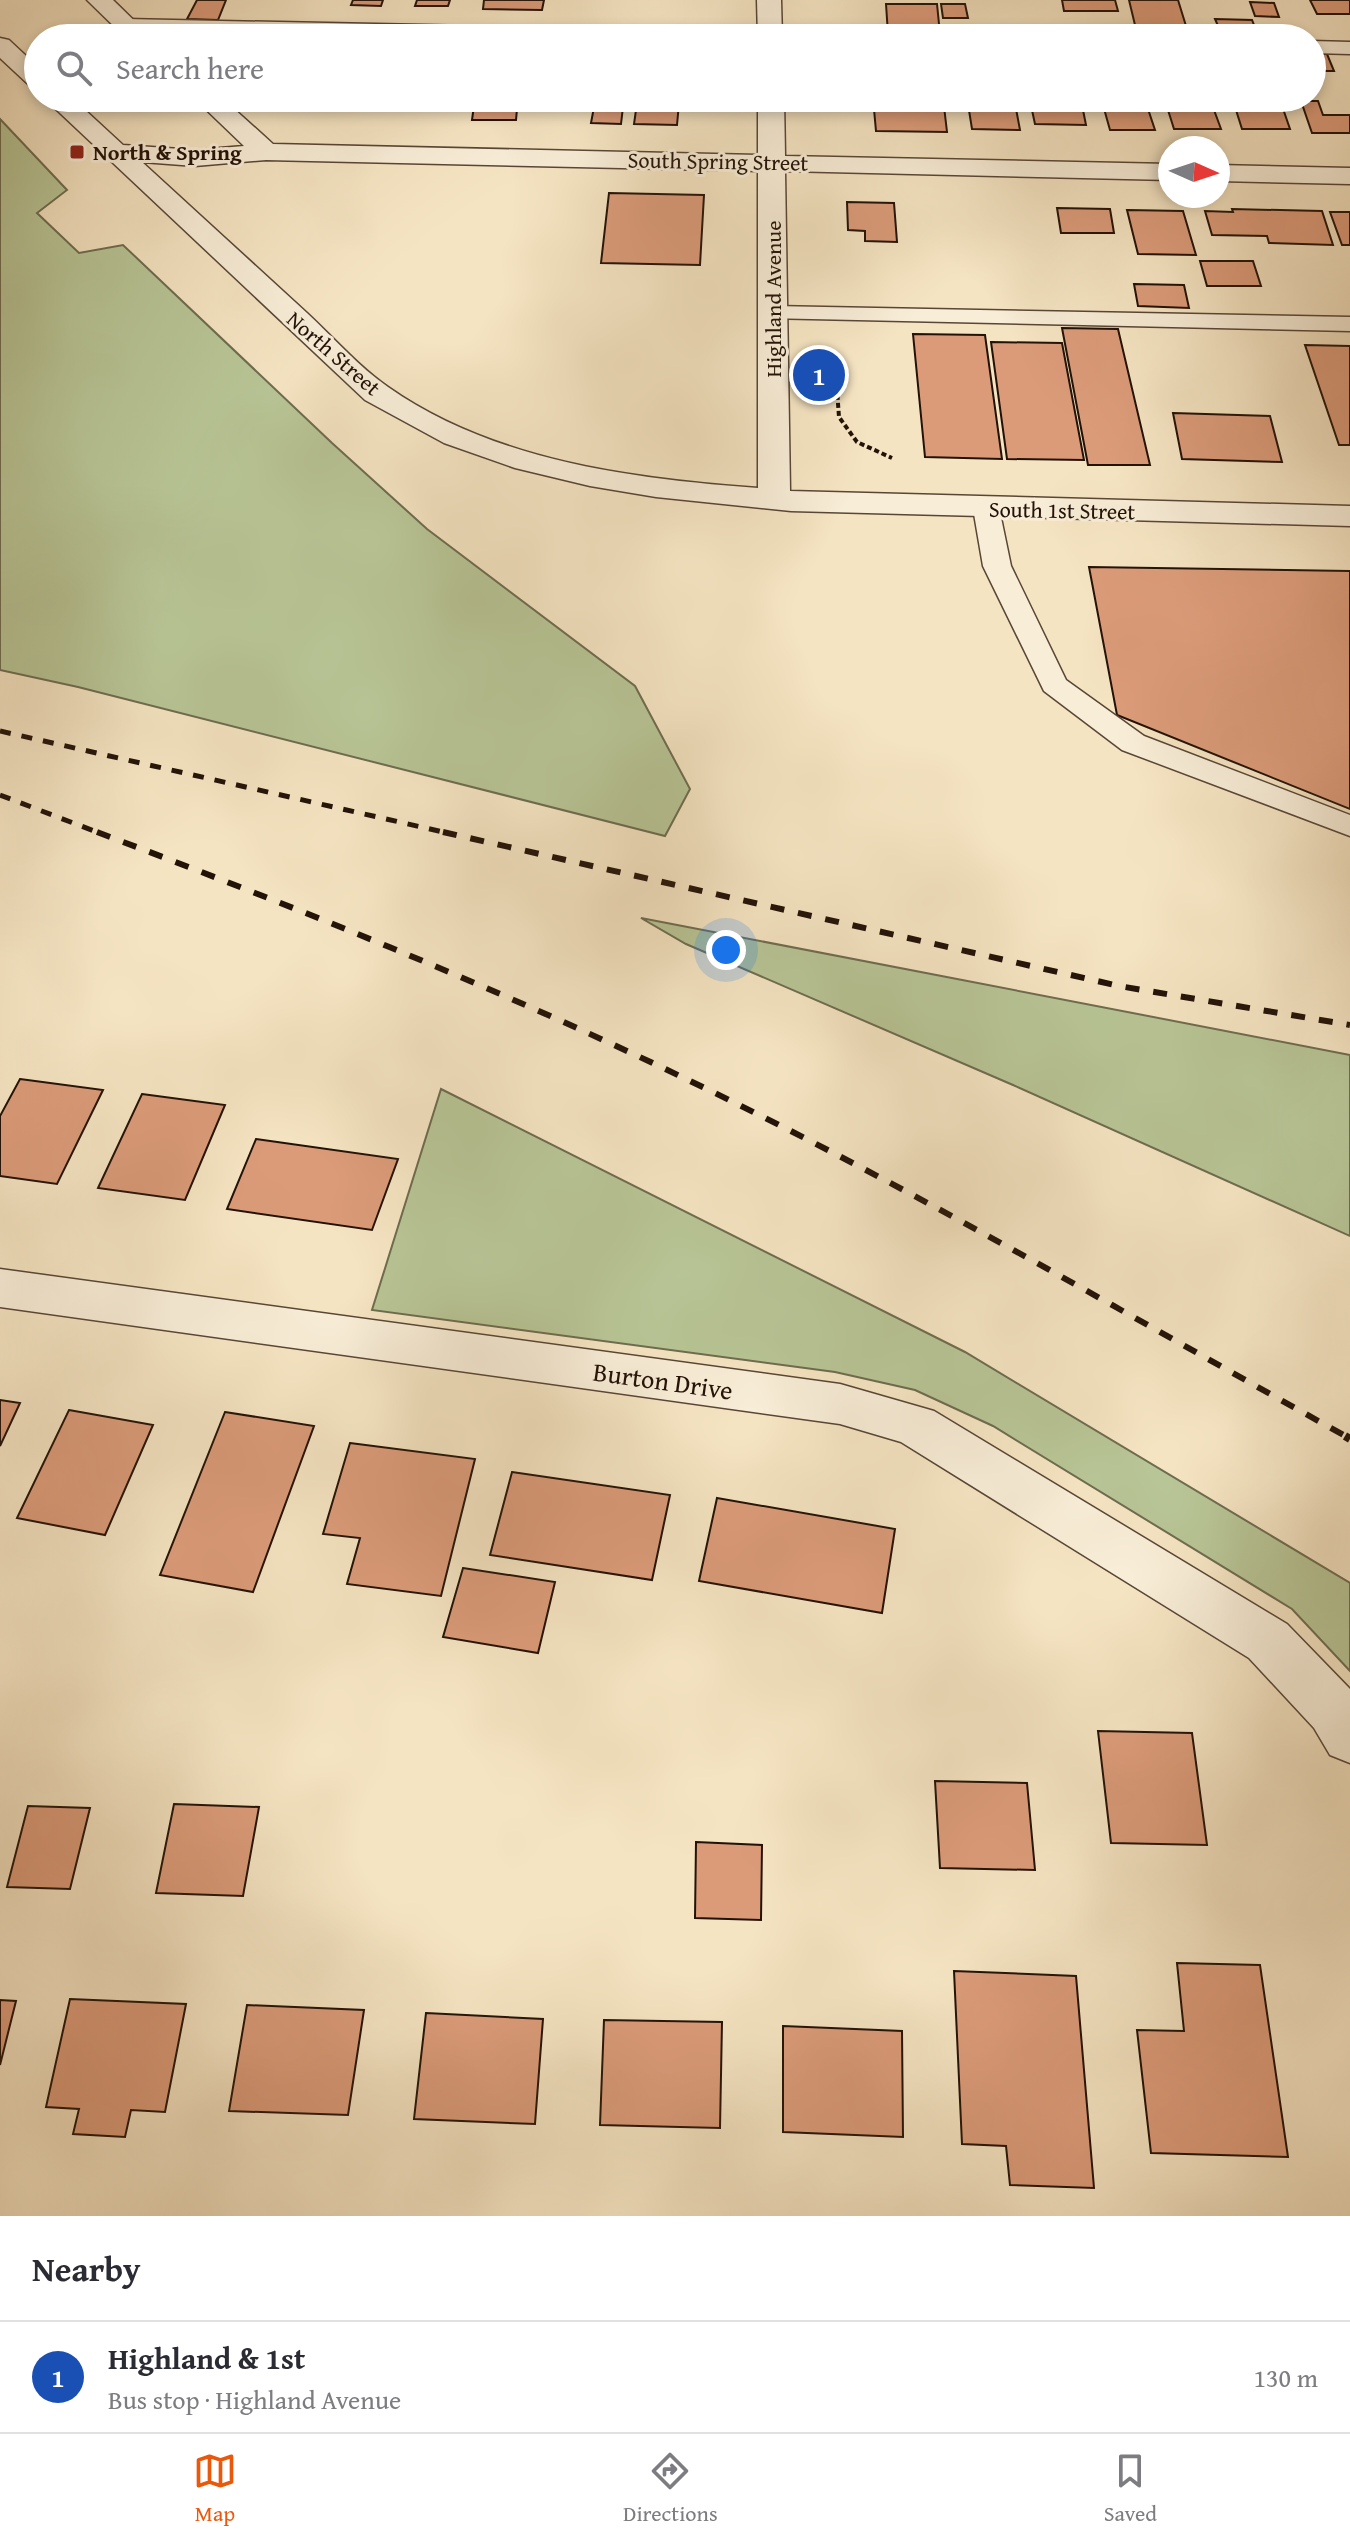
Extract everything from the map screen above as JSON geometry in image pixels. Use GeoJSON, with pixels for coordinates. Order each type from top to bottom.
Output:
{"type":"FeatureCollection","features":[{"type":"Feature","properties":{"kind":"street"},"geometry":{"type":"LineString","coordinates":[[99,0],[124,24]]}},
{"type":"Feature","properties":{"kind":"street"},"geometry":{"type":"LineString","coordinates":[[769,0],[770,24]]}},
{"type":"Feature","properties":{"kind":"street"},"geometry":{"type":"LineString","coordinates":[[0,45],[24,67]]}},
{"type":"Feature","properties":{"kind":"street","name":"North Street"},"geometry":{"type":"LineString","coordinates":[[72,112],[376,393],[419,418],[499,453],[568,471],[681,489],[774,499]]}},
{"type":"Feature","properties":{"kind":"street"},"geometry":{"type":"LineString","coordinates":[[222,112],[266,152]]}},
{"type":"Feature","properties":{"kind":"street","name":"Highland Avenue"},"geometry":{"type":"LineString","coordinates":[[771,112],[774,499]]}},
{"type":"Feature","properties":{"kind":"street","name":"South Spring Street"},"geometry":{"type":"LineString","coordinates":[[115,152],[180,158],[266,152],[1158,172]]}},
{"type":"Feature","properties":{"kind":"street","name":"South Spring Street"},"geometry":{"type":"LineString","coordinates":[[157,192],[266,152]]}},
{"type":"Feature","properties":{"kind":"street"},"geometry":{"type":"LineString","coordinates":[[1230,173],[1350,176]]}},
{"type":"Feature","properties":{"kind":"street","name":"South 1st Street"},"geometry":{"type":"LineString","coordinates":[[774,499],[870,506],[1350,516]]}},
{"type":"Feature","properties":{"kind":"street","name":"Burton Drive"},"geometry":{"type":"LineString","coordinates":[[0,1288],[840,1404],[916,1426],[1268,1641],[1334,1710],[1350,1737]]}},
{"type":"Feature","properties":{"kind":"lane"},"geometry":{"type":"LineString","coordinates":[[1326,47],[1350,48]]}},
{"type":"Feature","properties":{"kind":"lane"},"geometry":{"type":"LineString","coordinates":[[773,313],[1350,324]]}},
{"type":"Feature","properties":{"kind":"lane"},"geometry":{"type":"LineString","coordinates":[[986,508],[997,566],[1054,685],[1133,743],[1350,826]]}},
{"type":"Feature","properties":{"kind":"path"},"geometry":{"type":"LineString","coordinates":[[832,314],[839,417],[857,442]]}},
{"type":"Feature","properties":{"kind":"green space"},"geometry":{"type":"Polygon","coordinates":[[[0,119],[67,190],[37,213],[79,253],[123,245],[427,529],[635,686],[690,789],[665,836],[0,670],[0,119]]]}},
{"type":"Feature","properties":{"kind":"green space"},"geometry":{"type":"Polygon","coordinates":[[[641,918],[1350,1055],[1350,1236],[1013,1085],[686,944],[641,918]]]}},
{"type":"Feature","properties":{"kind":"green space"},"geometry":{"type":"Polygon","coordinates":[[[441,1089],[965,1352],[1350,1583],[1350,1671],[1292,1609],[993,1426],[915,1390],[835,1372],[372,1310],[441,1089]]]}},
{"type":"Feature","properties":{"kind":"building"},"geometry":{"type":"Polygon","coordinates":[[[197,0],[226,0],[218,20],[187,19],[197,0]]]}},
{"type":"Feature","properties":{"kind":"building"},"geometry":{"type":"Polygon","coordinates":[[[353,0],[383,0],[381,6],[351,5],[353,0]]]}},
{"type":"Feature","properties":{"kind":"building"},"geometry":{"type":"Polygon","coordinates":[[[417,0],[450,0],[448,6],[415,6],[417,0]]]}},
{"type":"Feature","properties":{"kind":"building"},"geometry":{"type":"Polygon","coordinates":[[[484,0],[544,0],[542,10],[483,9],[484,0]]]}},
{"type":"Feature","properties":{"kind":"building"},"geometry":{"type":"Polygon","coordinates":[[[1062,0],[1115,0],[1118,11],[1064,11],[1062,0]]]}},
{"type":"Feature","properties":{"kind":"building"},"geometry":{"type":"Polygon","coordinates":[[[1129,0],[1178,0],[1185,24],[1135,24],[1129,0]]]}},
{"type":"Feature","properties":{"kind":"building"},"geometry":{"type":"Polygon","coordinates":[[[1310,0],[1350,0],[1350,14],[1317,14],[1310,0]]]}},
{"type":"Feature","properties":{"kind":"building"},"geometry":{"type":"Polygon","coordinates":[[[1250,2],[1274,3],[1279,17],[1255,16],[1250,2]]]}},
{"type":"Feature","properties":{"kind":"building"},"geometry":{"type":"Polygon","coordinates":[[[886,4],[937,4],[939,24],[887,24],[886,4]]]}},
{"type":"Feature","properties":{"kind":"building"},"geometry":{"type":"Polygon","coordinates":[[[941,4],[965,4],[968,18],[943,18],[941,4]]]}},
{"type":"Feature","properties":{"kind":"building"},"geometry":{"type":"Polygon","coordinates":[[[1215,19],[1252,20],[1254,24],[1217,24],[1215,19]]]}},
{"type":"Feature","properties":{"kind":"building"},"geometry":{"type":"Polygon","coordinates":[[[1326,54],[1327,54],[1334,71],[1326,71],[1326,54]]]}},
{"type":"Feature","properties":{"kind":"building"},"geometry":{"type":"Polygon","coordinates":[[[473,112],[517,112],[516,120],[472,120],[473,112]]]}},
{"type":"Feature","properties":{"kind":"building"},"geometry":{"type":"Polygon","coordinates":[[[593,112],[622,112],[621,124],[591,123],[593,112]]]}},
{"type":"Feature","properties":{"kind":"building"},"geometry":{"type":"Polygon","coordinates":[[[636,112],[678,112],[677,125],[634,124],[636,112]]]}},
{"type":"Feature","properties":{"kind":"building"},"geometry":{"type":"Polygon","coordinates":[[[874,112],[945,112],[947,132],[876,131],[874,112]]]}},
{"type":"Feature","properties":{"kind":"building"},"geometry":{"type":"Polygon","coordinates":[[[969,112],[1017,112],[1020,130],[972,129],[969,112]]]}},
{"type":"Feature","properties":{"kind":"building"},"geometry":{"type":"Polygon","coordinates":[[[1032,112],[1083,112],[1086,125],[1035,124],[1032,112]]]}},
{"type":"Feature","properties":{"kind":"building"},"geometry":{"type":"Polygon","coordinates":[[[1105,112],[1149,112],[1155,130],[1110,130],[1105,112]]]}},
{"type":"Feature","properties":{"kind":"building"},"geometry":{"type":"Polygon","coordinates":[[[1169,112],[1215,112],[1221,129],[1174,129],[1169,112]]]}},
{"type":"Feature","properties":{"kind":"building"},"geometry":{"type":"Polygon","coordinates":[[[1237,112],[1284,112],[1290,129],[1242,129],[1237,112]]]}},
{"type":"Feature","properties":{"kind":"building"},"geometry":{"type":"Polygon","coordinates":[[[1305,112],[1350,115],[1350,133],[1312,133],[1305,112]]]}},
{"type":"Feature","properties":{"kind":"building"},"geometry":{"type":"Polygon","coordinates":[[[609,193],[704,195],[700,265],[601,263],[609,193]]]}},
{"type":"Feature","properties":{"kind":"building"},"geometry":{"type":"Polygon","coordinates":[[[847,202],[894,203],[897,242],[865,241],[865,231],[848,230],[847,202]]]}},
{"type":"Feature","properties":{"kind":"building"},"geometry":{"type":"Polygon","coordinates":[[[1057,208],[1110,209],[1114,233],[1061,233],[1057,208]]]}},
{"type":"Feature","properties":{"kind":"building"},"geometry":{"type":"Polygon","coordinates":[[[1232,209],[1322,211],[1333,245],[1269,243],[1267,236],[1212,235],[1205,211],[1233,212],[1232,209]]]}},
{"type":"Feature","properties":{"kind":"building"},"geometry":{"type":"Polygon","coordinates":[[[1127,210],[1183,211],[1196,255],[1138,254],[1127,210]]]}},
{"type":"Feature","properties":{"kind":"building"},"geometry":{"type":"Polygon","coordinates":[[[1330,212],[1350,212],[1350,245],[1342,245],[1330,212]]]}},
{"type":"Feature","properties":{"kind":"building"},"geometry":{"type":"Polygon","coordinates":[[[1200,261],[1253,261],[1261,286],[1207,286],[1200,261]]]}},
{"type":"Feature","properties":{"kind":"building"},"geometry":{"type":"Polygon","coordinates":[[[1134,284],[1184,285],[1189,308],[1138,306],[1134,284]]]}},
{"type":"Feature","properties":{"kind":"building"},"geometry":{"type":"Polygon","coordinates":[[[1062,328],[1118,329],[1150,465],[1088,465],[1062,328]]]}},
{"type":"Feature","properties":{"kind":"building"},"geometry":{"type":"Polygon","coordinates":[[[913,334],[985,335],[1002,459],[925,457],[913,334]]]}},
{"type":"Feature","properties":{"kind":"building"},"geometry":{"type":"Polygon","coordinates":[[[991,342],[1062,343],[1084,460],[1007,459],[991,342]]]}},
{"type":"Feature","properties":{"kind":"building"},"geometry":{"type":"Polygon","coordinates":[[[1305,345],[1350,346],[1350,445],[1339,445],[1305,345]]]}},
{"type":"Feature","properties":{"kind":"building"},"geometry":{"type":"Polygon","coordinates":[[[1173,413],[1270,416],[1282,462],[1182,459],[1173,413]]]}},
{"type":"Feature","properties":{"kind":"building"},"geometry":{"type":"Polygon","coordinates":[[[1089,567],[1350,571],[1350,809],[1117,715],[1089,567]]]}},
{"type":"Feature","properties":{"kind":"building"},"geometry":{"type":"Polygon","coordinates":[[[20,1079],[103,1090],[57,1184],[0,1176],[0,1116],[20,1079]]]}},
{"type":"Feature","properties":{"kind":"building"},"geometry":{"type":"Polygon","coordinates":[[[142,1094],[225,1105],[185,1200],[98,1188],[142,1094]]]}},
{"type":"Feature","properties":{"kind":"building"},"geometry":{"type":"Polygon","coordinates":[[[256,1139],[398,1159],[372,1230],[227,1209],[256,1139]]]}},
{"type":"Feature","properties":{"kind":"building"},"geometry":{"type":"Polygon","coordinates":[[[0,1400],[20,1403],[0,1446],[0,1400]]]}},
{"type":"Feature","properties":{"kind":"building"},"geometry":{"type":"Polygon","coordinates":[[[69,1410],[153,1425],[105,1535],[17,1518],[69,1410]]]}},
{"type":"Feature","properties":{"kind":"building"},"geometry":{"type":"Polygon","coordinates":[[[225,1412],[314,1426],[253,1592],[160,1575],[225,1412]]]}},
{"type":"Feature","properties":{"kind":"building"},"geometry":{"type":"Polygon","coordinates":[[[350,1443],[475,1459],[441,1596],[347,1584],[360,1538],[323,1534],[350,1443]]]}},
{"type":"Feature","properties":{"kind":"building"},"geometry":{"type":"Polygon","coordinates":[[[512,1472],[670,1495],[652,1580],[490,1555],[512,1472]]]}},
{"type":"Feature","properties":{"kind":"building"},"geometry":{"type":"Polygon","coordinates":[[[717,1498],[895,1529],[882,1613],[699,1581],[717,1498]]]}},
{"type":"Feature","properties":{"kind":"building"},"geometry":{"type":"Polygon","coordinates":[[[463,1568],[555,1582],[538,1653],[443,1637],[463,1568]]]}},
{"type":"Feature","properties":{"kind":"building"},"geometry":{"type":"Polygon","coordinates":[[[1098,1731],[1192,1733],[1207,1845],[1111,1843],[1098,1731]]]}},
{"type":"Feature","properties":{"kind":"building"},"geometry":{"type":"Polygon","coordinates":[[[935,1781],[1027,1783],[1035,1870],[940,1868],[935,1781]]]}},
{"type":"Feature","properties":{"kind":"building"},"geometry":{"type":"Polygon","coordinates":[[[174,1804],[259,1807],[243,1896],[156,1893],[174,1804]]]}},
{"type":"Feature","properties":{"kind":"building"},"geometry":{"type":"Polygon","coordinates":[[[28,1806],[90,1808],[70,1889],[7,1887],[28,1806]]]}},
{"type":"Feature","properties":{"kind":"building"},"geometry":{"type":"Polygon","coordinates":[[[696,1842],[762,1845],[761,1920],[695,1918],[696,1842]]]}},
{"type":"Feature","properties":{"kind":"building"},"geometry":{"type":"Polygon","coordinates":[[[1177,1963],[1260,1965],[1288,2157],[1151,2153],[1137,2030],[1184,2031],[1177,1963]]]}},
{"type":"Feature","properties":{"kind":"building"},"geometry":{"type":"Polygon","coordinates":[[[954,1971],[1076,1976],[1094,2188],[1010,2185],[1006,2146],[962,2144],[954,1971]]]}},
{"type":"Feature","properties":{"kind":"building"},"geometry":{"type":"Polygon","coordinates":[[[70,1999],[186,2004],[165,2112],[131,2110],[125,2137],[73,2134],[79,2109],[46,2107],[70,1999]]]}},
{"type":"Feature","properties":{"kind":"building"},"geometry":{"type":"Polygon","coordinates":[[[0,2000],[16,2001],[0,2065],[0,2000]]]}},
{"type":"Feature","properties":{"kind":"building"},"geometry":{"type":"Polygon","coordinates":[[[247,2005],[364,2010],[348,2115],[229,2111],[247,2005]]]}},
{"type":"Feature","properties":{"kind":"building"},"geometry":{"type":"Polygon","coordinates":[[[426,2013],[543,2019],[535,2124],[414,2119],[426,2013]]]}},
{"type":"Feature","properties":{"kind":"building"},"geometry":{"type":"Polygon","coordinates":[[[604,2020],[722,2022],[720,2128],[600,2125],[604,2020]]]}},
{"type":"Feature","properties":{"kind":"building"},"geometry":{"type":"Polygon","coordinates":[[[783,2026],[902,2031],[903,2137],[783,2132],[783,2026]]]}},
{"type":"Feature","properties":{"kind":"railway"},"geometry":{"type":"LineString","coordinates":[[0,731],[452,834]]}},
{"type":"Feature","properties":{"kind":"railway"},"geometry":{"type":"LineString","coordinates":[[0,795],[102,834]]}},
{"type":"Feature","properties":{"kind":"railway"},"geometry":{"type":"LineString","coordinates":[[97,832],[393,949],[540,1011],[684,1078],[853,1163],[1349,1438]]}},
{"type":"Feature","properties":{"kind":"railway"},"geometry":{"type":"LineString","coordinates":[[443,832],[1119,986],[1350,1025]]}},
{"type":"Feature","properties":{"kind":"railway"},"geometry":{"type":"LineString","coordinates":[[1345,1436],[1350,1439]]}},
{"type":"Feature","properties":{"kind":"place","name":"North & Spring"},"geometry":{"type":"Point","coordinates":[77,152]}},
{"type":"Feature","properties":{"kind":"place","name":"Highland & 1st"},"geometry":{"type":"Point","coordinates":[819,375]}}]}
